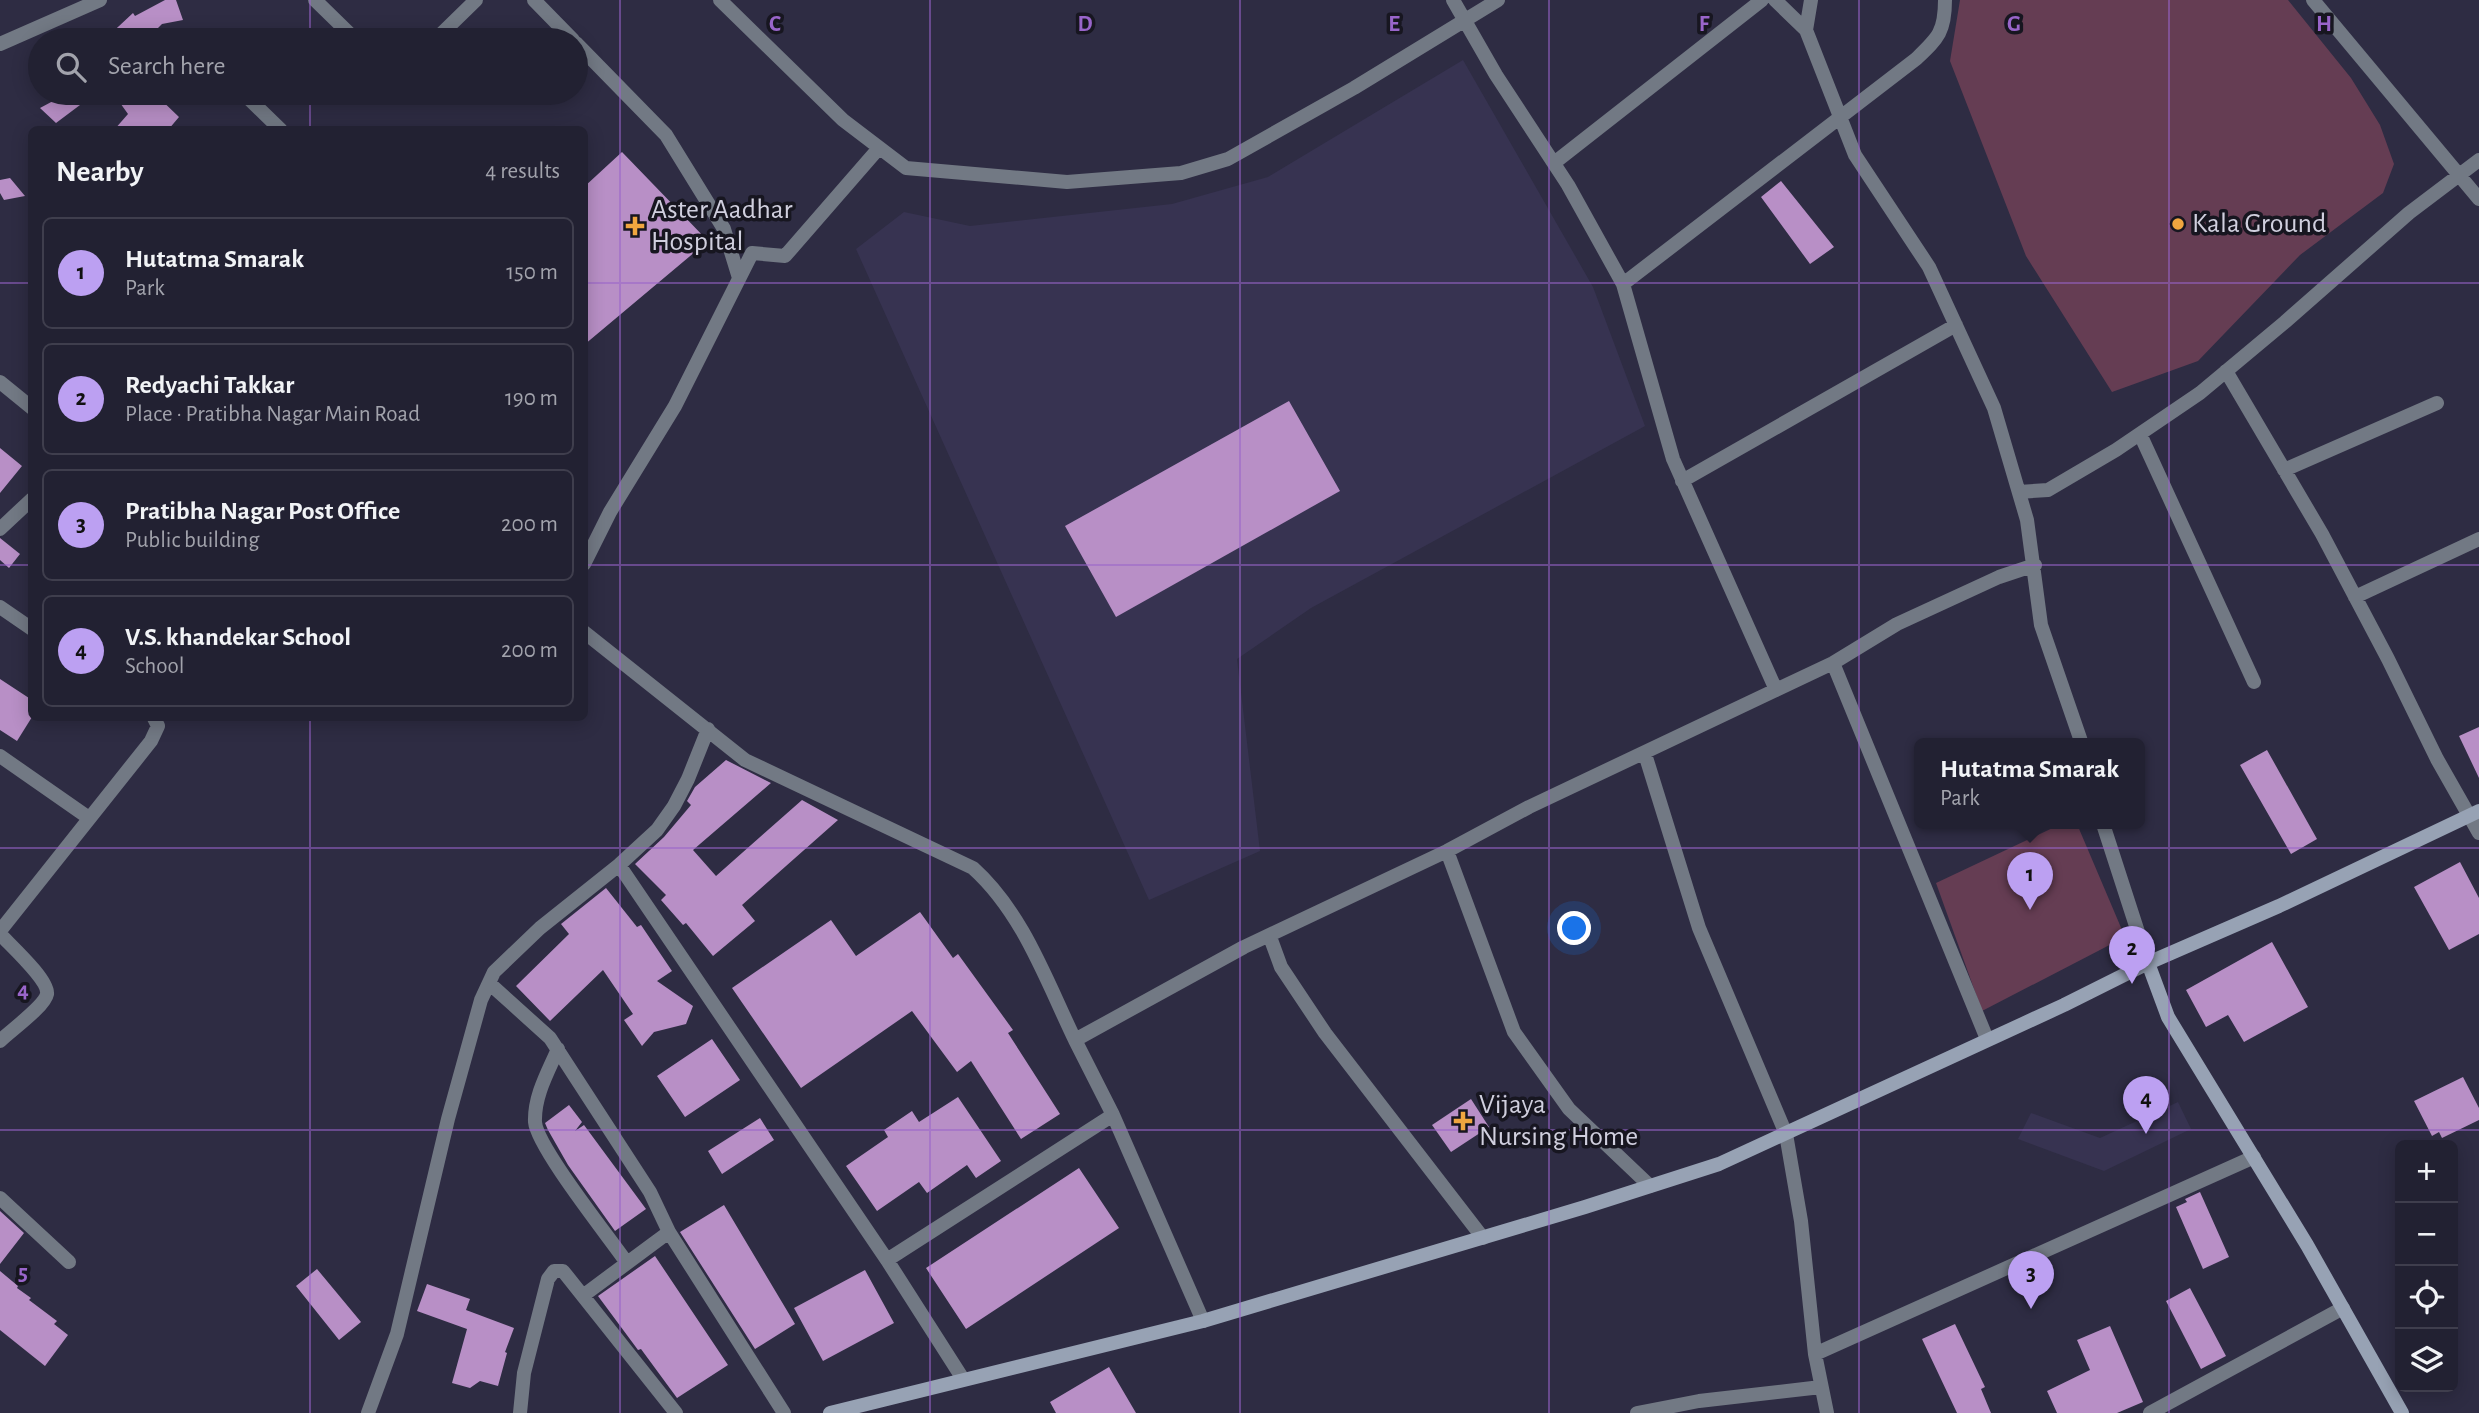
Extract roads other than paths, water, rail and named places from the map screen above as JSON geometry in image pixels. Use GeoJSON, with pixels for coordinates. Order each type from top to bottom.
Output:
{"type":"FeatureCollection","features":[{"type":"Feature","properties":{"kind":"street"},"geometry":{"type":"LineString","coordinates":[[36,28],[100,0]]}},
{"type":"Feature","properties":{"kind":"street"},"geometry":{"type":"LineString","coordinates":[[315,0],[344,28]]}},
{"type":"Feature","properties":{"kind":"street"},"geometry":{"type":"LineString","coordinates":[[447,28],[476,0]]}},
{"type":"Feature","properties":{"kind":"street"},"geometry":{"type":"LineString","coordinates":[[534,0],[562,28]]}},
{"type":"Feature","properties":{"kind":"street"},"geometry":{"type":"LineString","coordinates":[[720,0],[843,120],[906,168],[1067,182],[1181,173],[1228,159],[1354,88],[1498,0]]}},
{"type":"Feature","properties":{"kind":"street"},"geometry":{"type":"LineString","coordinates":[[1453,0],[1496,75],[1554,163],[1623,284],[1673,460],[1776,690]]}},
{"type":"Feature","properties":{"kind":"street"},"geometry":{"type":"LineString","coordinates":[[1554,163],[1762,0]]}},
{"type":"Feature","properties":{"kind":"street"},"geometry":{"type":"LineString","coordinates":[[1775,0],[1806,30],[1855,155],[1929,267],[1994,408],[2019,492],[2035,565],[2041,625],[2080,738]]}},
{"type":"Feature","properties":{"kind":"street"},"geometry":{"type":"LineString","coordinates":[[1806,30],[1811,0]]}},
{"type":"Feature","properties":{"kind":"street"},"geometry":{"type":"LineString","coordinates":[[1623,284],[1916,59],[1939,37],[1945,19],[1945,0]]}},
{"type":"Feature","properties":{"kind":"street"},"geometry":{"type":"LineString","coordinates":[[2313,0],[2479,199]]}},
{"type":"Feature","properties":{"kind":"street"},"geometry":{"type":"LineString","coordinates":[[0,44],[28,32]]}},
{"type":"Feature","properties":{"kind":"street"},"geometry":{"type":"LineString","coordinates":[[588,54],[666,135],[724,229],[739,278]]}},
{"type":"Feature","properties":{"kind":"street"},"geometry":{"type":"LineString","coordinates":[[255,105],[277,126]]}},
{"type":"Feature","properties":{"kind":"street"},"geometry":{"type":"LineString","coordinates":[[588,556],[610,512],[674,407],[752,253],[785,256],[879,148]]}},
{"type":"Feature","properties":{"kind":"street"},"geometry":{"type":"LineString","coordinates":[[2019,492],[2048,490],[2140,434],[2200,393],[2409,213],[2479,160]]}},
{"type":"Feature","properties":{"kind":"street"},"geometry":{"type":"LineString","coordinates":[[1682,481],[1956,325]]}},
{"type":"Feature","properties":{"kind":"street"},"geometry":{"type":"LineString","coordinates":[[2226,371],[2355,597],[2437,759],[2475,813],[2479,832]]}},
{"type":"Feature","properties":{"kind":"street"},"geometry":{"type":"LineString","coordinates":[[0,382],[28,405]]}},
{"type":"Feature","properties":{"kind":"street"},"geometry":{"type":"LineString","coordinates":[[2284,471],[2437,402]]}},
{"type":"Feature","properties":{"kind":"street"},"geometry":{"type":"LineString","coordinates":[[2140,434],[2254,682]]}},
{"type":"Feature","properties":{"kind":"street"},"geometry":{"type":"LineString","coordinates":[[0,529],[28,503]]}},
{"type":"Feature","properties":{"kind":"street"},"geometry":{"type":"LineString","coordinates":[[2355,597],[2479,539]]}},
{"type":"Feature","properties":{"kind":"street"},"geometry":{"type":"LineString","coordinates":[[1075,1040],[1244,947],[1270,937],[1447,851],[1530,807],[1833,663],[1907,619],[1999,577],[2035,565]]}},
{"type":"Feature","properties":{"kind":"street"},"geometry":{"type":"LineString","coordinates":[[0,607],[28,626]]}},
{"type":"Feature","properties":{"kind":"street"},"geometry":{"type":"LineString","coordinates":[[588,635],[745,760],[973,868],[991,884],[1019,923],[1113,1115],[1203,1321]]}},
{"type":"Feature","properties":{"kind":"street"},"geometry":{"type":"LineString","coordinates":[[1833,663],[1987,1039]]}},
{"type":"Feature","properties":{"kind":"street"},"geometry":{"type":"LineString","coordinates":[[0,1041],[44,1002],[48,992],[39,976],[0,932],[151,741],[158,726],[156,721]]}},
{"type":"Feature","properties":{"kind":"street"},"geometry":{"type":"LineString","coordinates":[[368,1413],[397,1334],[448,1119],[481,1000],[489,983],[512,953],[657,830],[688,779],[708,729]]}},
{"type":"Feature","properties":{"kind":"street"},"geometry":{"type":"LineString","coordinates":[[1645,754],[1699,928],[1786,1134],[1801,1221],[1815,1354],[1828,1413]]}},
{"type":"Feature","properties":{"kind":"street"},"geometry":{"type":"LineString","coordinates":[[0,756],[89,818]]}},
{"type":"Feature","properties":{"kind":"street"},"geometry":{"type":"LineString","coordinates":[[830,1413],[1203,1321],[1719,1164],[2475,813]]}},
{"type":"Feature","properties":{"kind":"street"},"geometry":{"type":"LineString","coordinates":[[2105,829],[2168,1017],[2254,1157],[2402,1413]]}},
{"type":"Feature","properties":{"kind":"street"},"geometry":{"type":"LineString","coordinates":[[1447,851],[1514,1032],[1569,1109],[1650,1186]]}},
{"type":"Feature","properties":{"kind":"street"},"geometry":{"type":"LineString","coordinates":[[618,865],[887,1259],[963,1379]]}},
{"type":"Feature","properties":{"kind":"street"},"geometry":{"type":"LineString","coordinates":[[1270,937],[1281,967],[1325,1033],[1483,1238]]}},
{"type":"Feature","properties":{"kind":"street"},"geometry":{"type":"LineString","coordinates":[[489,983],[532,1020],[558,1049],[650,1192],[669,1233],[785,1413]]}},
{"type":"Feature","properties":{"kind":"street"},"geometry":{"type":"LineString","coordinates":[[558,1049],[538,1096],[535,1125],[554,1160],[627,1263]]}},
{"type":"Feature","properties":{"kind":"street"},"geometry":{"type":"LineString","coordinates":[[887,1259],[1113,1115]]}},
{"type":"Feature","properties":{"kind":"street"},"geometry":{"type":"LineString","coordinates":[[1815,1354],[2254,1157]]}},
{"type":"Feature","properties":{"kind":"street"},"geometry":{"type":"LineString","coordinates":[[0,1198],[69,1262]]}},
{"type":"Feature","properties":{"kind":"street"},"geometry":{"type":"LineString","coordinates":[[584,1295],[669,1233]]}},
{"type":"Feature","properties":{"kind":"street"},"geometry":{"type":"LineString","coordinates":[[520,1413],[524,1373],[548,1279],[554,1271],[563,1271],[584,1295],[676,1413]]}},
{"type":"Feature","properties":{"kind":"street"},"geometry":{"type":"LineString","coordinates":[[2150,1413],[2343,1308]]}},
{"type":"Feature","properties":{"kind":"street"},"geometry":{"type":"LineString","coordinates":[[1637,1413],[1699,1401],[1821,1387]]}},
{"type":"Feature","properties":{"kind":"place","name":"Kala Ground"},"geometry":{"type":"Point","coordinates":[2178,224]}},
{"type":"Feature","properties":{"kind":"place","name":"Aster Aadhar Hospital"},"geometry":{"type":"Point","coordinates":[635,226]}},
{"type":"Feature","properties":{"kind":"place","name":"Hutatma Smarak"},"geometry":{"type":"Point","coordinates":[2030,910]}},
{"type":"Feature","properties":{"kind":"place","name":"Redyachi Takkar"},"geometry":{"type":"Point","coordinates":[2132,984]}},
{"type":"Feature","properties":{"kind":"place","name":"Vijaya Nursing Home"},"geometry":{"type":"Point","coordinates":[1463,1121]}},
{"type":"Feature","properties":{"kind":"place","name":"V.S. khandekar School"},"geometry":{"type":"Point","coordinates":[2146,1134]}},
{"type":"Feature","properties":{"kind":"place","name":"Pratibha Nagar Post Office"},"geometry":{"type":"Point","coordinates":[2031,1309]}}]}
